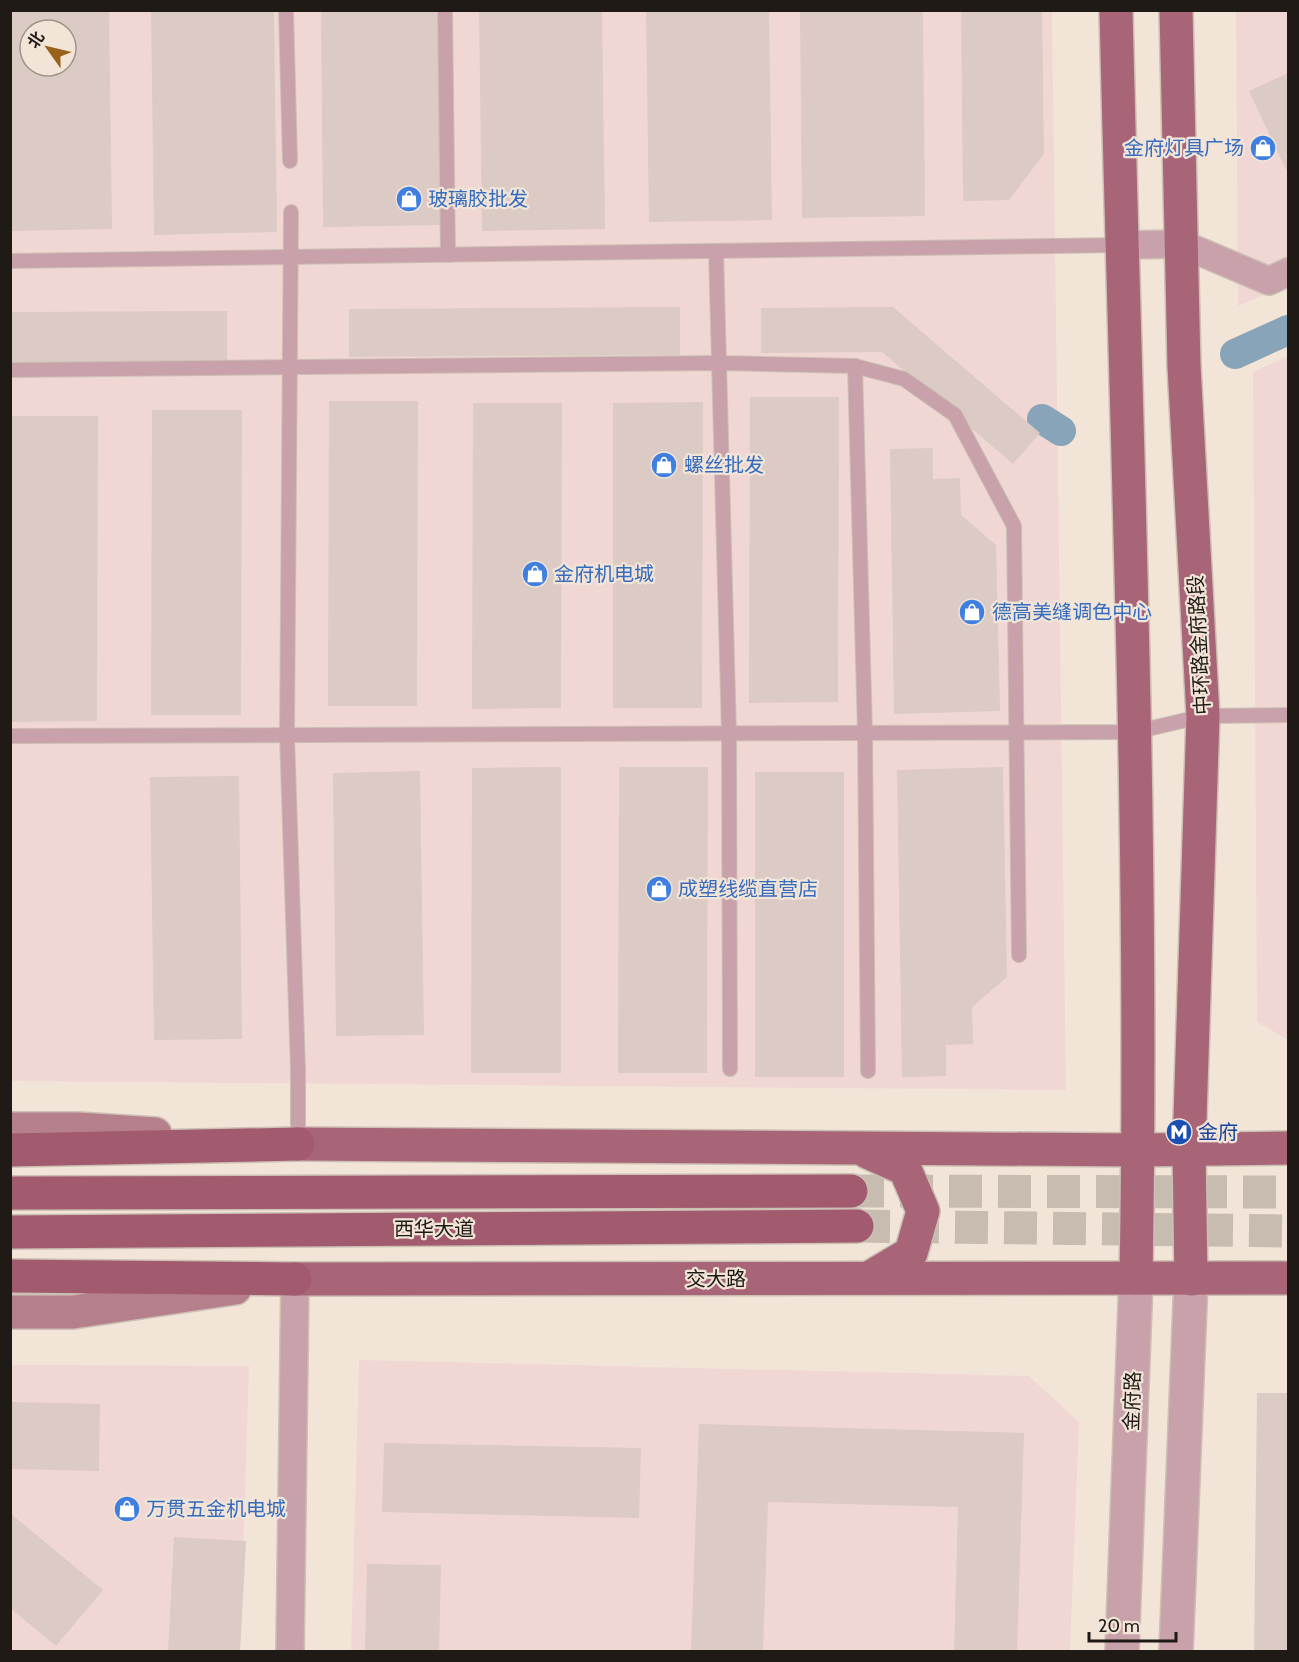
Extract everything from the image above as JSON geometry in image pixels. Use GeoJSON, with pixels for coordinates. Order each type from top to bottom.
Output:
{"type":"FeatureCollection","features":[{"type":"Feature","properties":{"kind":"highway"},"geometry":{"type":"LineString","coordinates":[[10,1150],[298,1144]]}},
{"type":"Feature","properties":{"kind":"highway","name":"西华大道"},"geometry":{"type":"LineString","coordinates":[[10,1193],[851,1191]]}},
{"type":"Feature","properties":{"kind":"highway","name":"西华大道"},"geometry":{"type":"LineString","coordinates":[[10,1232],[857,1226]]}},
{"type":"Feature","properties":{"kind":"highway"},"geometry":{"type":"LineString","coordinates":[[10,1276],[295,1279]]}},
{"type":"Feature","properties":{"kind":"main road"},"geometry":{"type":"LineString","coordinates":[[1116,10],[1135,732],[1139,1150]]}},
{"type":"Feature","properties":{"kind":"main road","name":"中环路金府路段"},"geometry":{"type":"LineString","coordinates":[[1176,10],[1184,366],[1203,716],[1189,1149],[1191,1279]]}},
{"type":"Feature","properties":{"kind":"main road"},"geometry":{"type":"LineString","coordinates":[[10,1130],[78,1129],[298,1144],[1139,1150],[1288,1148]]}},
{"type":"Feature","properties":{"kind":"main road"},"geometry":{"type":"LineString","coordinates":[[857,1148],[905,1169],[923,1211],[911,1253],[868,1278]]}},
{"type":"Feature","properties":{"kind":"main road","name":"金府路"},"geometry":{"type":"LineString","coordinates":[[1136,1278],[1139,1150]]}},
{"type":"Feature","properties":{"kind":"main road","name":"交大路"},"geometry":{"type":"LineString","coordinates":[[295,1279],[1288,1278]]}},
{"type":"Feature","properties":{"kind":"main road"},"geometry":{"type":"LineString","coordinates":[[10,1312],[73,1312],[295,1279]]}},
{"type":"Feature","properties":{"kind":"street"},"geometry":{"type":"LineString","coordinates":[[1122,245],[1182,244],[1269,280],[1288,272]]}},
{"type":"Feature","properties":{"kind":"street","name":"金府路"},"geometry":{"type":"LineString","coordinates":[[1122,1652],[1136,1278]]}},
{"type":"Feature","properties":{"kind":"street"},"geometry":{"type":"LineString","coordinates":[[290,1652],[295,1279]]}},
{"type":"Feature","properties":{"kind":"street"},"geometry":{"type":"LineString","coordinates":[[1176,1652],[1191,1279]]}},
{"type":"Feature","properties":{"kind":"lane"},"geometry":{"type":"LineString","coordinates":[[286,10],[290,161]]}},
{"type":"Feature","properties":{"kind":"lane"},"geometry":{"type":"LineString","coordinates":[[446,10],[448,255]]}},
{"type":"Feature","properties":{"kind":"lane"},"geometry":{"type":"LineString","coordinates":[[291,212],[287,735],[298,1144]]}},
{"type":"Feature","properties":{"kind":"lane"},"geometry":{"type":"LineString","coordinates":[[10,261],[1122,245]]}},
{"type":"Feature","properties":{"kind":"lane"},"geometry":{"type":"LineString","coordinates":[[716,251],[729,734],[730,1069]]}},
{"type":"Feature","properties":{"kind":"lane"},"geometry":{"type":"LineString","coordinates":[[10,370],[719,363],[855,366],[904,379],[955,415],[1014,526],[1019,954]]}},
{"type":"Feature","properties":{"kind":"lane"},"geometry":{"type":"LineString","coordinates":[[855,366],[865,733],[868,1071]]}},
{"type":"Feature","properties":{"kind":"lane"},"geometry":{"type":"LineString","coordinates":[[10,736],[1135,732],[1203,716],[1288,715]]}},
{"type":"Feature","properties":{"kind":"shaded area","name":"金府机电城"},"geometry":{"type":"Polygon","coordinates":[[[11,11],[1052,11],[1066,1090],[11,1081],[11,11]]]}},
{"type":"Feature","properties":{"kind":"shaded area","name":"金府灯具广场"},"geometry":{"type":"Polygon","coordinates":[[[1236,11],[1288,11],[1288,285],[1238,306],[1236,11]]]}},
{"type":"Feature","properties":{"kind":"shaded area"},"geometry":{"type":"Polygon","coordinates":[[[1288,356],[1288,1040],[1257,1022],[1253,372],[1288,356]]]}},
{"type":"Feature","properties":{"kind":"shaded area"},"geometry":{"type":"Polygon","coordinates":[[[359,1360],[1029,1376],[1079,1422],[1070,1651],[351,1652],[359,1360]]]}},
{"type":"Feature","properties":{"kind":"shaded area","name":"万贯五金机电城"},"geometry":{"type":"Polygon","coordinates":[[[11,1365],[249,1366],[240,1651],[11,1652],[11,1365]]]}},
{"type":"Feature","properties":{"kind":"building"},"geometry":{"type":"Polygon","coordinates":[[[10,10],[109,10],[112,229],[10,231],[10,10]]]}},
{"type":"Feature","properties":{"kind":"building"},"geometry":{"type":"Polygon","coordinates":[[[151,10],[274,10],[277,232],[154,235],[151,10]]]}},
{"type":"Feature","properties":{"kind":"building"},"geometry":{"type":"Polygon","coordinates":[[[321,10],[443,10],[446,225],[323,227],[321,10]]]}},
{"type":"Feature","properties":{"kind":"building"},"geometry":{"type":"Polygon","coordinates":[[[479,10],[602,10],[605,229],[482,231],[479,10]]]}},
{"type":"Feature","properties":{"kind":"building"},"geometry":{"type":"Polygon","coordinates":[[[646,10],[769,10],[772,220],[649,222],[646,10]]]}},
{"type":"Feature","properties":{"kind":"building"},"geometry":{"type":"Polygon","coordinates":[[[800,10],[923,10],[925,216],[802,218],[800,10]]]}},
{"type":"Feature","properties":{"kind":"building"},"geometry":{"type":"Polygon","coordinates":[[[961,10],[1042,10],[1044,154],[1009,200],[963,201],[961,10]]]}},
{"type":"Feature","properties":{"kind":"building"},"geometry":{"type":"Polygon","coordinates":[[[1288,73],[1288,174],[1249,91],[1288,73]]]}},
{"type":"Feature","properties":{"kind":"building"},"geometry":{"type":"Polygon","coordinates":[[[680,307],[680,355],[349,357],[349,309],[680,307]]]}},
{"type":"Feature","properties":{"kind":"building"},"geometry":{"type":"Polygon","coordinates":[[[893,307],[1040,433],[1013,464],[882,352],[761,353],[761,308],[893,307]]]}},
{"type":"Feature","properties":{"kind":"building"},"geometry":{"type":"Polygon","coordinates":[[[227,311],[227,363],[10,364],[10,312],[227,311]]]}},
{"type":"Feature","properties":{"kind":"building"},"geometry":{"type":"Polygon","coordinates":[[[750,397],[839,397],[838,702],[749,703],[750,397]]]}},
{"type":"Feature","properties":{"kind":"building"},"geometry":{"type":"Polygon","coordinates":[[[329,401],[418,401],[417,706],[328,706],[329,401]]]}},
{"type":"Feature","properties":{"kind":"building"},"geometry":{"type":"Polygon","coordinates":[[[703,402],[702,708],[613,708],[613,403],[703,402]]]}},
{"type":"Feature","properties":{"kind":"building"},"geometry":{"type":"Polygon","coordinates":[[[473,403],[562,403],[561,708],[472,709],[473,403]]]}},
{"type":"Feature","properties":{"kind":"building"},"geometry":{"type":"Polygon","coordinates":[[[152,410],[242,410],[241,715],[151,715],[152,410]]]}},
{"type":"Feature","properties":{"kind":"building"},"geometry":{"type":"Polygon","coordinates":[[[10,416],[98,416],[97,721],[10,722],[10,416]]]}},
{"type":"Feature","properties":{"kind":"building"},"geometry":{"type":"Polygon","coordinates":[[[933,448],[933,479],[960,478],[961,515],[996,545],[1000,711],[894,714],[890,449],[933,448]]]}},
{"type":"Feature","properties":{"kind":"building"},"geometry":{"type":"Polygon","coordinates":[[[561,767],[561,1073],[471,1073],[472,768],[561,767]]]}},
{"type":"Feature","properties":{"kind":"building"},"geometry":{"type":"Polygon","coordinates":[[[619,767],[708,767],[707,1073],[618,1073],[619,767]]]}},
{"type":"Feature","properties":{"kind":"building"},"geometry":{"type":"Polygon","coordinates":[[[1003,767],[1007,977],[972,1007],[973,1044],[946,1045],[946,1076],[902,1077],[897,770],[1003,767]]]}},
{"type":"Feature","properties":{"kind":"building"},"geometry":{"type":"Polygon","coordinates":[[[420,771],[424,1035],[336,1036],[333,773],[420,771]]]}},
{"type":"Feature","properties":{"kind":"building"},"geometry":{"type":"Polygon","coordinates":[[[755,772],[844,772],[844,1077],[755,1077],[755,772]]]}},
{"type":"Feature","properties":{"kind":"building"},"geometry":{"type":"Polygon","coordinates":[[[239,776],[242,1039],[154,1040],[150,777],[239,776]]]}},
{"type":"Feature","properties":{"kind":"building"},"geometry":{"type":"Polygon","coordinates":[[[1257,1393],[1288,1393],[1288,1652],[1254,1652],[1257,1393]]]}},
{"type":"Feature","properties":{"kind":"building"},"geometry":{"type":"Polygon","coordinates":[[[10,1402],[100,1404],[99,1471],[10,1469],[10,1402]]]}},
{"type":"Feature","properties":{"kind":"building"},"geometry":{"type":"Polygon","coordinates":[[[699,1424],[1024,1433],[1017,1652],[954,1652],[958,1507],[768,1502],[763,1652],[691,1652],[699,1424]]]}},
{"type":"Feature","properties":{"kind":"building"},"geometry":{"type":"Polygon","coordinates":[[[384,1443],[641,1448],[639,1518],[382,1512],[384,1443]]]}},
{"type":"Feature","properties":{"kind":"building"},"geometry":{"type":"Polygon","coordinates":[[[10,1513],[103,1590],[56,1646],[10,1608],[10,1513]]]}},
{"type":"Feature","properties":{"kind":"building"},"geometry":{"type":"Polygon","coordinates":[[[174,1537],[246,1541],[240,1652],[168,1652],[174,1537]]]}},
{"type":"Feature","properties":{"kind":"building"},"geometry":{"type":"Polygon","coordinates":[[[367,1564],[441,1565],[439,1652],[365,1652],[367,1564]]]}},
{"type":"Feature","properties":{"kind":"waterway"},"geometry":{"type":"LineString","coordinates":[[1235,354],[1288,330]]}},
{"type":"Feature","properties":{"kind":"waterway"},"geometry":{"type":"LineString","coordinates":[[1042,419],[1061,431]]}},
{"type":"Feature","properties":{"kind":"tunnel"},"geometry":{"type":"LineString","coordinates":[[851,1191],[1288,1192]]}},
{"type":"Feature","properties":{"kind":"tunnel"},"geometry":{"type":"LineString","coordinates":[[857,1226],[1288,1231]]}},
{"type":"Feature","properties":{"kind":"place","name":"金府灯具广场"},"geometry":{"type":"Point","coordinates":[1263,148]}},
{"type":"Feature","properties":{"kind":"place","name":"玻璃胶批发"},"geometry":{"type":"Point","coordinates":[409,199]}},
{"type":"Feature","properties":{"kind":"place","name":"螺丝批发"},"geometry":{"type":"Point","coordinates":[664,465]}},
{"type":"Feature","properties":{"kind":"place","name":"金府机电城"},"geometry":{"type":"Point","coordinates":[535,574]}},
{"type":"Feature","properties":{"kind":"place","name":"德高美缝调色中心"},"geometry":{"type":"Point","coordinates":[972,612]}},
{"type":"Feature","properties":{"kind":"place","name":"成塑线缆直营店"},"geometry":{"type":"Point","coordinates":[659,889]}},
{"type":"Feature","properties":{"kind":"place","name":"金府"},"geometry":{"type":"Point","coordinates":[1179,1132]}},
{"type":"Feature","properties":{"kind":"place","name":"万贯五金机电城"},"geometry":{"type":"Point","coordinates":[127,1509]}}]}
